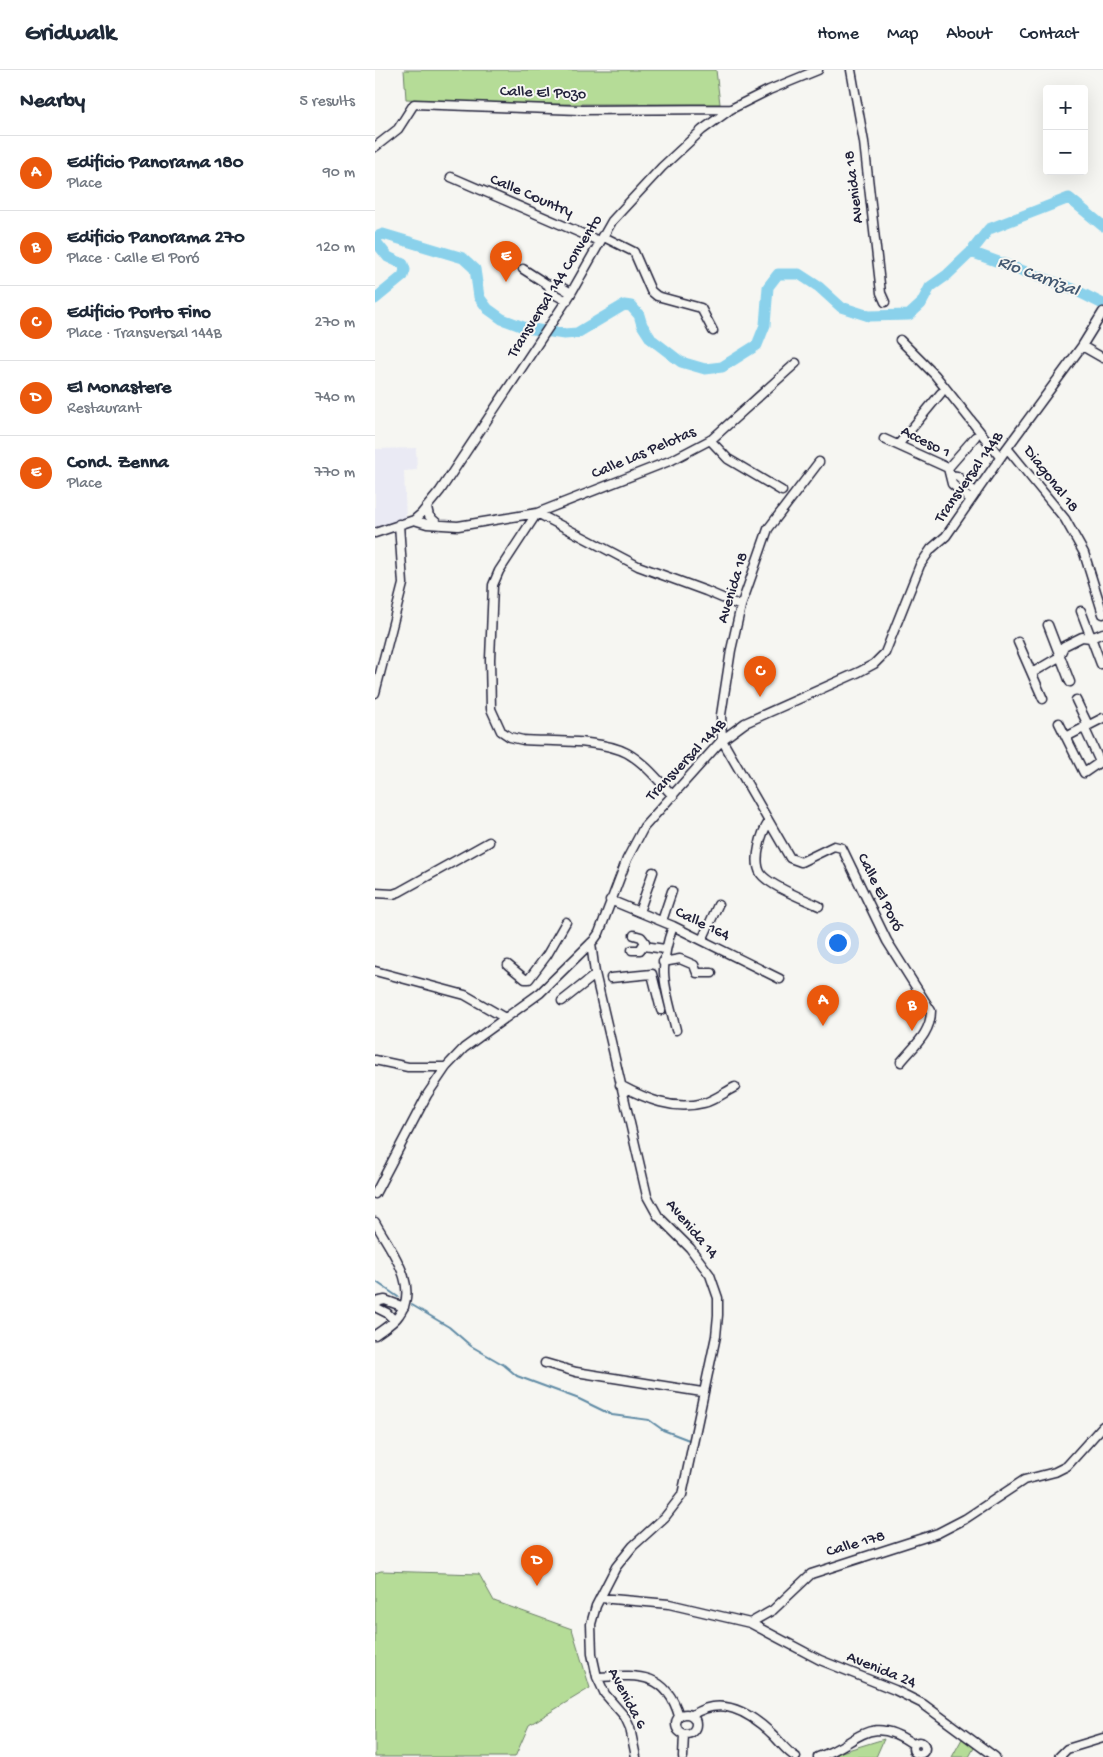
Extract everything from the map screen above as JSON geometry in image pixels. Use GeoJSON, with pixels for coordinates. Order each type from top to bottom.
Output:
{"type":"FeatureCollection","features":[{"type":"Feature","properties":{"kind":"street","name":"Transversal 144 Convento"},"geometry":{"type":"LineString","coordinates":[[414,520],[427,507],[550,326],[569,297],[612,221],[661,167],[695,136],[731,109],[769,90],[818,70]]}},
{"type":"Feature","properties":{"kind":"street","name":"Avenida 18"},"geometry":{"type":"LineString","coordinates":[[851,70],[864,142],[881,293],[885,302]]}},
{"type":"Feature","properties":{"kind":"street","name":"Calle El Pozo"},"geometry":{"type":"LineString","coordinates":[[375,147],[398,129],[414,104],[579,110],[731,109]]}},
{"type":"Feature","properties":{"kind":"street","name":"Calle Country"},"geometry":{"type":"LineString","coordinates":[[451,177],[634,252],[651,291],[657,296],[701,308],[713,331]]}},
{"type":"Feature","properties":{"kind":"street"},"geometry":{"type":"LineString","coordinates":[[523,269],[548,285],[552,293],[569,297]]}},
{"type":"Feature","properties":{"kind":"street","name":"Transversal 144B"},"geometry":{"type":"LineString","coordinates":[[375,1194],[427,1095],[447,1067],[464,1048],[540,993],[591,943],[599,933],[627,859],[644,828],[722,740],[745,723],[802,702],[874,664],[885,653],[920,565],[931,549],[946,536],[1007,448],[1082,346],[1102,315]]}},
{"type":"Feature","properties":{"kind":"street","name":"Diagonal 18"},"geometry":{"type":"LineString","coordinates":[[900,340],[935,375],[1000,458]]}},
{"type":"Feature","properties":{"kind":"street"},"geometry":{"type":"LineString","coordinates":[[1082,346],[1103,358]]}},
{"type":"Feature","properties":{"kind":"street","name":"Calle Las Pelotas"},"geometry":{"type":"LineString","coordinates":[[414,520],[439,525],[472,524],[537,513],[672,460],[710,440],[796,363]]}},
{"type":"Feature","properties":{"kind":"street"},"geometry":{"type":"LineString","coordinates":[[898,445],[941,393]]}},
{"type":"Feature","properties":{"kind":"street"},"geometry":{"type":"LineString","coordinates":[[949,471],[975,437]]}},
{"type":"Feature","properties":{"kind":"street","name":"Acceso 1"},"geometry":{"type":"LineString","coordinates":[[884,439],[949,471],[976,493]]}},
{"type":"Feature","properties":{"kind":"street"},"geometry":{"type":"LineString","coordinates":[[710,440],[728,459],[782,491]]}},
{"type":"Feature","properties":{"kind":"street","name":"Diagonal 18"},"geometry":{"type":"LineString","coordinates":[[1007,448],[1065,519],[1084,554],[1103,614]]}},
{"type":"Feature","properties":{"kind":"street","name":"Avenida 18"},"geometry":{"type":"LineString","coordinates":[[722,740],[721,715],[731,650],[741,606],[768,529],[819,462]]}},
{"type":"Feature","properties":{"kind":"street","name":"Acceso 1"},"geometry":{"type":"LineString","coordinates":[[949,471],[952,484],[971,500]]}},
{"type":"Feature","properties":{"kind":"street"},"geometry":{"type":"LineString","coordinates":[[427,507],[429,516],[439,525]]}},
{"type":"Feature","properties":{"kind":"street"},"geometry":{"type":"LineString","coordinates":[[673,796],[643,764],[627,753],[599,745],[523,740],[510,737],[501,731],[494,720],[491,709],[490,659],[493,585],[499,571],[537,513],[638,566],[741,606]]}},
{"type":"Feature","properties":{"kind":"street"},"geometry":{"type":"LineString","coordinates":[[375,533],[414,520]]}},
{"type":"Feature","properties":{"kind":"street"},"geometry":{"type":"LineString","coordinates":[[375,693],[403,584],[399,524]]}},
{"type":"Feature","properties":{"kind":"street"},"geometry":{"type":"LineString","coordinates":[[1081,611],[1101,664]]}},
{"type":"Feature","properties":{"kind":"street"},"geometry":{"type":"LineString","coordinates":[[1048,625],[1070,682]]}},
{"type":"Feature","properties":{"kind":"street"},"geometry":{"type":"LineString","coordinates":[[1032,673],[1059,657],[1064,646],[1082,637],[1091,638],[1103,633]]}},
{"type":"Feature","properties":{"kind":"street"},"geometry":{"type":"LineString","coordinates":[[1018,642],[1043,699]]}},
{"type":"Feature","properties":{"kind":"street"},"geometry":{"type":"LineString","coordinates":[[1059,723],[1081,772],[1099,765],[1100,762],[1076,700]]}},
{"type":"Feature","properties":{"kind":"street"},"geometry":{"type":"LineString","coordinates":[[1065,737],[1103,718]]}},
{"type":"Feature","properties":{"kind":"street","name":"Calle El Poró"},"geometry":{"type":"LineString","coordinates":[[722,740],[793,860],[801,862],[834,846],[842,848],[887,941],[931,1011],[931,1020],[927,1031],[901,1062]]}},
{"type":"Feature","properties":{"kind":"street"},"geometry":{"type":"LineString","coordinates":[[769,822],[763,830],[758,852],[757,865],[761,874],[819,906]]}},
{"type":"Feature","properties":{"kind":"street"},"geometry":{"type":"LineString","coordinates":[[375,892],[393,894],[399,892],[489,842]]}},
{"type":"Feature","properties":{"kind":"street"},"geometry":{"type":"LineString","coordinates":[[639,912],[653,872]]}},
{"type":"Feature","properties":{"kind":"street"},"geometry":{"type":"LineString","coordinates":[[662,921],[672,892]]}},
{"type":"Feature","properties":{"kind":"street","name":"Calle 164"},"geometry":{"type":"LineString","coordinates":[[610,900],[673,926],[780,979]]}},
{"type":"Feature","properties":{"kind":"street"},"geometry":{"type":"LineString","coordinates":[[702,940],[718,905]]}},
{"type":"Feature","properties":{"kind":"street"},"geometry":{"type":"LineString","coordinates":[[508,965],[525,979],[529,978],[547,955],[566,922]]}},
{"type":"Feature","properties":{"kind":"street"},"geometry":{"type":"LineString","coordinates":[[673,926],[665,949],[663,962],[665,986],[676,1030]]}},
{"type":"Feature","properties":{"kind":"street"},"geometry":{"type":"LineString","coordinates":[[632,950],[640,950],[644,946],[644,939],[634,935]]}},
{"type":"Feature","properties":{"kind":"street","name":"Avenida 14"},"geometry":{"type":"LineString","coordinates":[[591,943],[595,975],[647,1196],[658,1216],[690,1248],[710,1275],[718,1298],[717,1329],[682,1495],[665,1517],[633,1546]]}},
{"type":"Feature","properties":{"kind":"street"},"geometry":{"type":"LineString","coordinates":[[644,946],[665,949]]}},
{"type":"Feature","properties":{"kind":"street"},"geometry":{"type":"LineString","coordinates":[[663,962],[685,960],[694,965],[697,972],[712,973]]}},
{"type":"Feature","properties":{"kind":"street"},"geometry":{"type":"LineString","coordinates":[[375,971],[465,995],[505,1018]]}},
{"type":"Feature","properties":{"kind":"street"},"geometry":{"type":"LineString","coordinates":[[611,978],[652,974],[660,1008],[669,1003]]}},
{"type":"Feature","properties":{"kind":"street"},"geometry":{"type":"LineString","coordinates":[[562,1001],[595,975]]}},
{"type":"Feature","properties":{"kind":"street"},"geometry":{"type":"LineString","coordinates":[[375,1060],[408,1067],[447,1067]]}},
{"type":"Feature","properties":{"kind":"street"},"geometry":{"type":"LineString","coordinates":[[621,1085],[659,1103],[687,1105],[703,1103],[735,1087]]}},
{"type":"Feature","properties":{"kind":"street"},"geometry":{"type":"LineString","coordinates":[[375,1222],[406,1280],[407,1294],[404,1307],[394,1320],[375,1335]]}},
{"type":"Feature","properties":{"kind":"street"},"geometry":{"type":"LineString","coordinates":[[375,1302],[385,1300],[404,1307]]}},
{"type":"Feature","properties":{"kind":"street"},"geometry":{"type":"LineString","coordinates":[[375,1307],[387,1313],[394,1320]]}},
{"type":"Feature","properties":{"kind":"street"},"geometry":{"type":"LineString","coordinates":[[545,1362],[576,1372],[703,1392]]}},
{"type":"Feature","properties":{"kind":"street","name":"Calle 178"},"geometry":{"type":"LineString","coordinates":[[750,1623],[773,1610],[811,1574],[938,1533],[965,1519],[1024,1480],[1055,1472],[1067,1466],[1103,1426]]}},
{"type":"Feature","properties":{"kind":"street","name":"Avenida 6"},"geometry":{"type":"LineString","coordinates":[[633,1546],[616,1567],[600,1598],[594,1614],[591,1631],[592,1654],[597,1677],[605,1694],[625,1717],[630,1728],[636,1757]]}},
{"type":"Feature","properties":{"kind":"street"},"geometry":{"type":"LineString","coordinates":[[600,1598],[669,1604],[750,1623]]}},
{"type":"Feature","properties":{"kind":"street","name":"Avenida 24"},"geometry":{"type":"LineString","coordinates":[[750,1623],[820,1660],[895,1690],[923,1704],[995,1757]]}},
{"type":"Feature","properties":{"kind":"street"},"geometry":{"type":"LineString","coordinates":[[597,1677],[617,1676],[657,1681],[671,1693],[679,1716]]}},
{"type":"Feature","properties":{"kind":"street"},"geometry":{"type":"LineString","coordinates":[[692,1715],[713,1705],[728,1706],[764,1727],[796,1757]]}},
{"type":"Feature","properties":{"kind":"street"},"geometry":{"type":"LineString","coordinates":[[687,1713],[692,1715],[695,1718],[693,1732],[684,1734],[679,1732],[675,1724],[679,1716],[687,1713]]}},
{"type":"Feature","properties":{"kind":"street"},"geometry":{"type":"LineString","coordinates":[[818,1757],[865,1732],[877,1730],[897,1733],[913,1744]]}},
{"type":"Feature","properties":{"kind":"street"},"geometry":{"type":"LineString","coordinates":[[683,1757],[684,1734]]}},
{"type":"Feature","properties":{"kind":"street"},"geometry":{"type":"LineString","coordinates":[[1059,1757],[1067,1749],[1103,1738]]}},
{"type":"Feature","properties":{"kind":"shaded area"},"geometry":{"type":"Polygon","coordinates":[[[416,448],[417,470],[404,471],[406,520],[375,528],[375,449],[416,448]]]}},
{"type":"Feature","properties":{"kind":"green space"},"geometry":{"type":"Polygon","coordinates":[[[404,70],[716,70],[720,104],[522,104],[406,99],[404,70]]]}},
{"type":"Feature","properties":{"kind":"green space"},"geometry":{"type":"Polygon","coordinates":[[[381,1571],[479,1574],[494,1601],[572,1629],[590,1688],[529,1725],[515,1757],[375,1757],[375,1573],[381,1571]]]}},
{"type":"Feature","properties":{"kind":"green space"},"geometry":{"type":"Polygon","coordinates":[[[963,1737],[974,1748],[969,1757],[952,1757],[963,1737]]]}},
{"type":"Feature","properties":{"kind":"green space"},"geometry":{"type":"Polygon","coordinates":[[[884,1739],[876,1757],[836,1757],[838,1753],[884,1739]]]}},
{"type":"Feature","properties":{"kind":"waterway"},"geometry":{"type":"LineString","coordinates":[[375,299],[403,276],[405,270],[403,264],[388,257],[376,242],[378,236],[383,234],[463,258],[475,269],[479,297],[488,309],[502,319],[526,328],[564,334],[577,333],[624,305],[631,306],[639,315],[642,325],[651,339],[681,362],[705,369],[722,367],[757,345],[765,325],[768,287],[778,274],[799,274],[819,287],[841,307],[869,316],[909,315],[921,304],[930,287],[947,275],[971,252],[989,229],[1069,198],[1103,226]]}},
{"type":"Feature","properties":{"kind":"waterway","name":"Río Carrizal"},"geometry":{"type":"LineString","coordinates":[[971,252],[1073,289],[1103,304]]}},
{"type":"Feature","properties":{"kind":"waterway"},"geometry":{"type":"LineString","coordinates":[[375,1281],[398,1297]]}},
{"type":"Feature","properties":{"kind":"waterway"},"geometry":{"type":"LineString","coordinates":[[412,1305],[449,1327],[471,1346],[504,1365],[517,1376],[579,1399],[612,1415],[649,1420],[663,1430],[689,1440]]}},
{"type":"Feature","properties":{"kind":"place","name":"Cond. Zenna"},"geometry":{"type":"Point","coordinates":[506,282]}},
{"type":"Feature","properties":{"kind":"place","name":"Edificio Porto Fino"},"geometry":{"type":"Point","coordinates":[760,697]}},
{"type":"Feature","properties":{"kind":"place","name":"Edificio Panorama 180"},"geometry":{"type":"Point","coordinates":[823,1026]}},
{"type":"Feature","properties":{"kind":"place","name":"Edificio Panorama 270"},"geometry":{"type":"Point","coordinates":[912,1031]}},
{"type":"Feature","properties":{"kind":"place","name":"El Monastere"},"geometry":{"type":"Point","coordinates":[537,1586]}}]}
